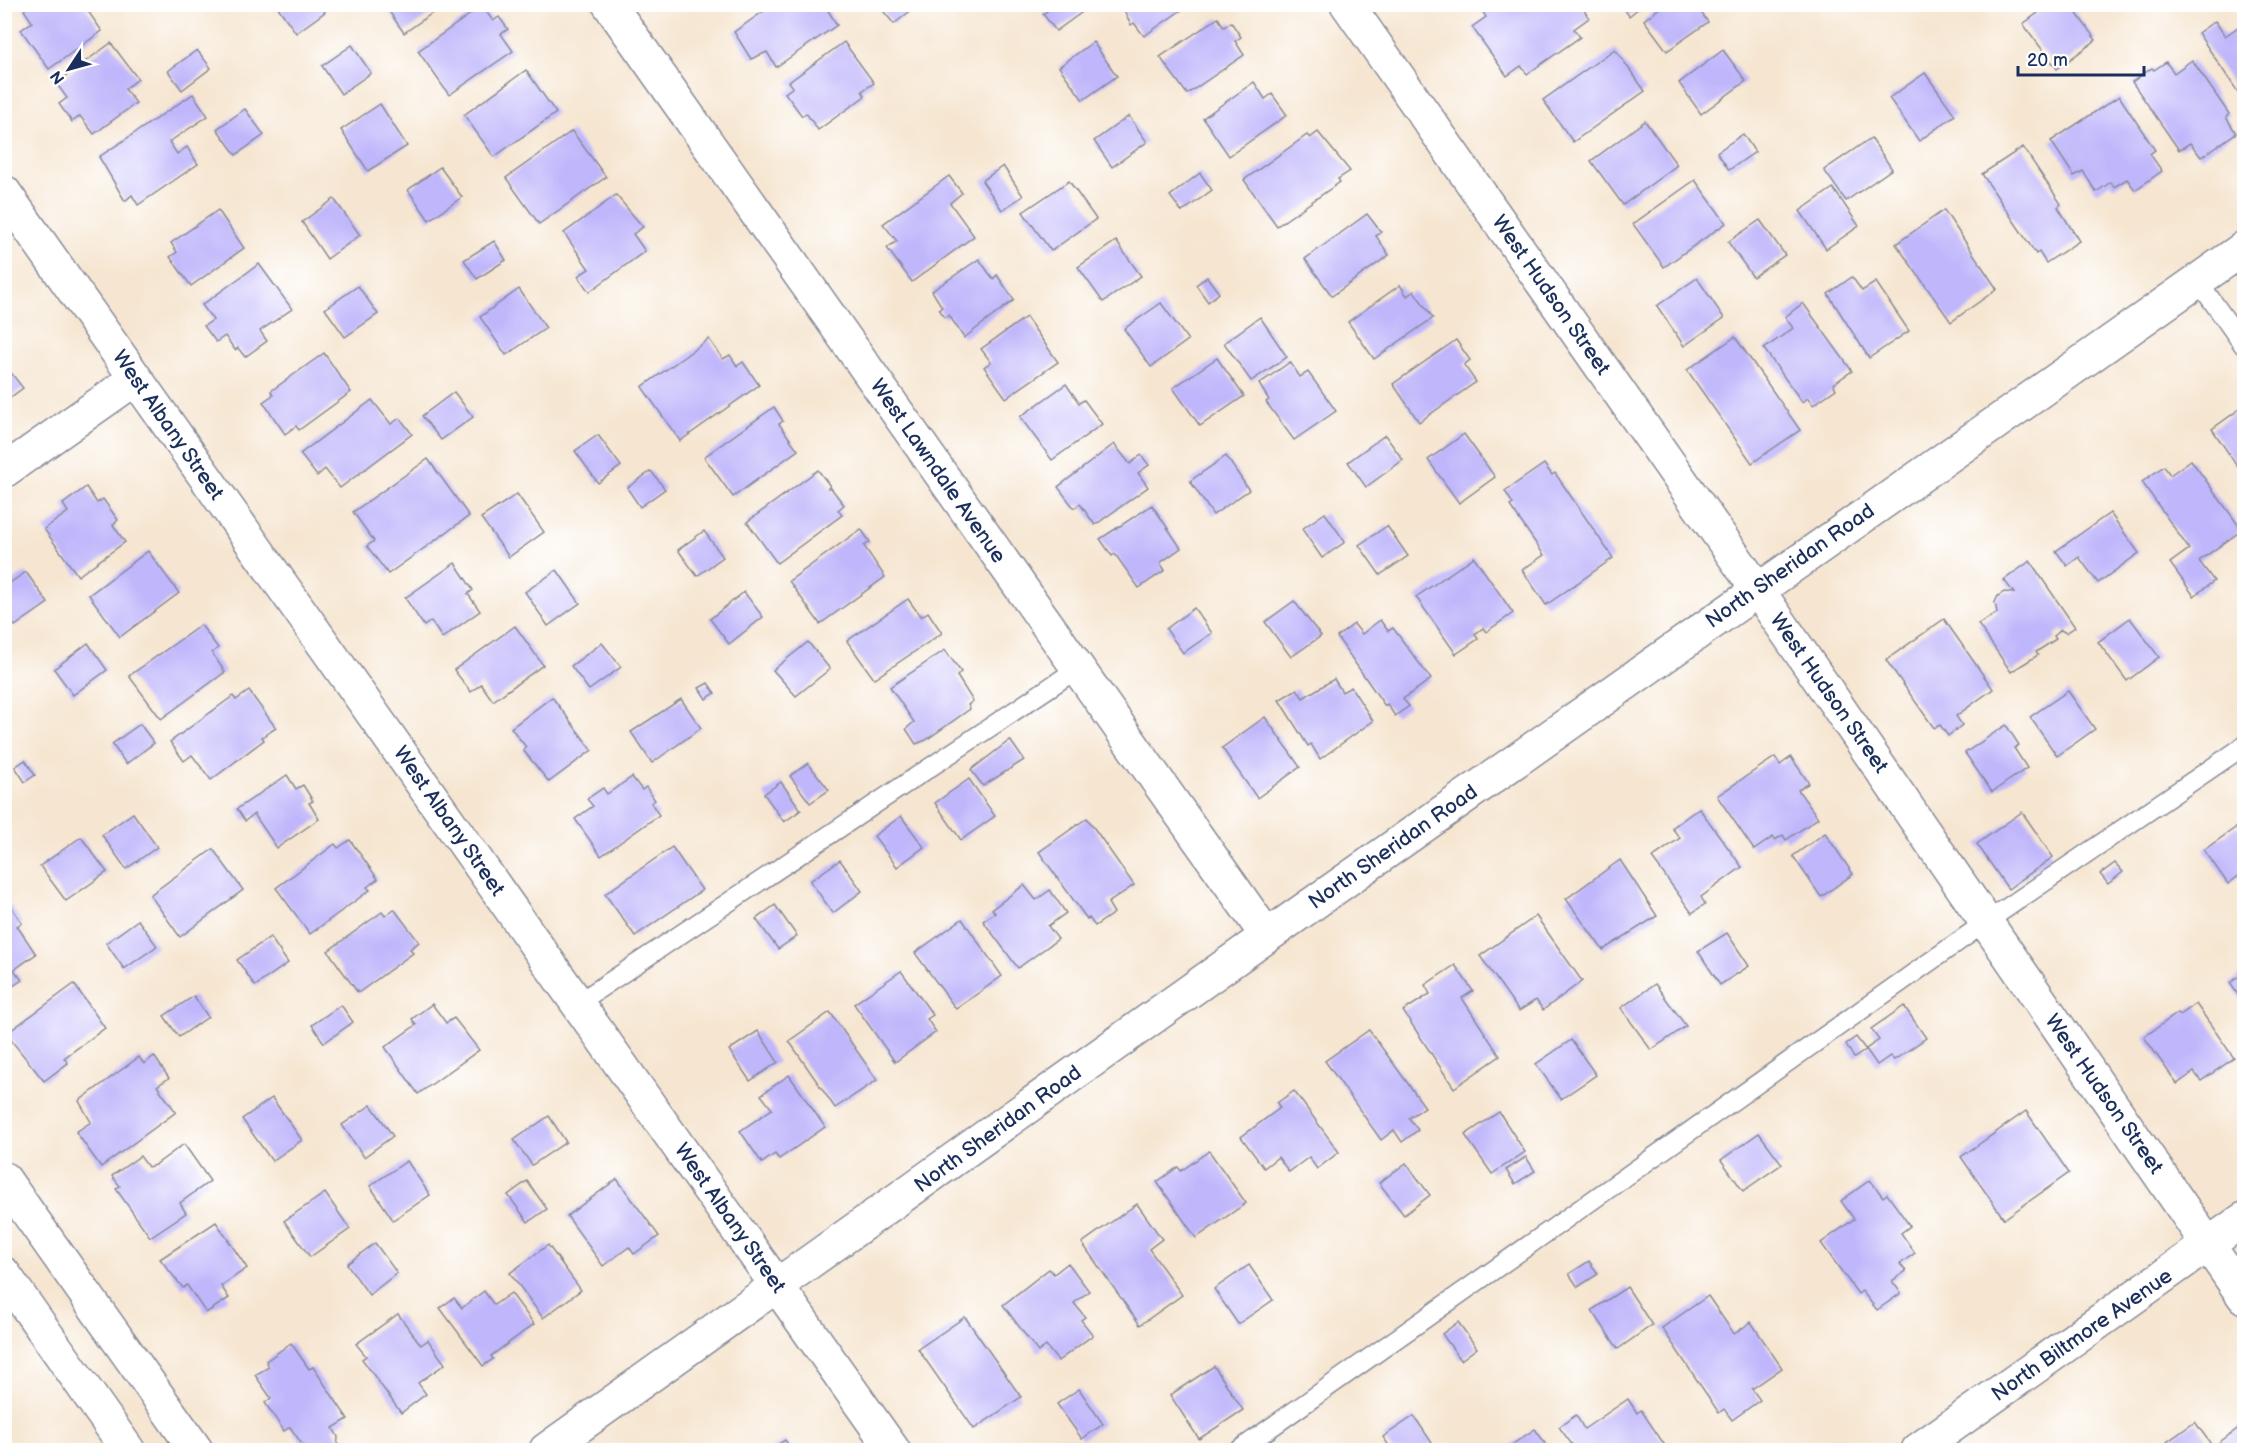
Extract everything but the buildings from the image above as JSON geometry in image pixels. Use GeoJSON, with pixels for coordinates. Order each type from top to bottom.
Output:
{"type":"FeatureCollection","features":[{"type":"Feature","properties":{"kind":"street","name":"West Lawndale Avenue"},"geometry":{"type":"LineString","coordinates":[[609,4],[1267,936]]}},
{"type":"Feature","properties":{"kind":"street","name":"West Hudson Street"},"geometry":{"type":"LineString","coordinates":[[1347,4],[1757,589],[2244,1297]]}},
{"type":"Feature","properties":{"kind":"street","name":"West Albany Street"},"geometry":{"type":"LineString","coordinates":[[4,192],[893,1450]]}},
{"type":"Feature","properties":{"kind":"street","name":"North Sheridan Road"},"geometry":{"type":"LineString","coordinates":[[546,1450],[779,1287],[1267,936],[1757,589],[2244,248]]}},
{"type":"Feature","properties":{"kind":"street"},"geometry":{"type":"LineString","coordinates":[[4,471],[135,379]]}},
{"type":"Feature","properties":{"kind":"street"},"geometry":{"type":"LineString","coordinates":[[4,1179],[196,1450]]}},
{"type":"Feature","properties":{"kind":"street","name":"North Biltmore Avenue"},"geometry":{"type":"LineString","coordinates":[[1918,1450],[2244,1219]]}},
{"type":"Feature","properties":{"kind":"street"},"geometry":{"type":"LineString","coordinates":[[4,1274],[128,1450]]}},
{"type":"Feature","properties":{"kind":"lane"},"geometry":{"type":"LineString","coordinates":[[2198,281],[2244,346]]}},
{"type":"Feature","properties":{"kind":"lane"},"geometry":{"type":"LineString","coordinates":[[578,1003],[1077,669]]}},
{"type":"Feature","properties":{"kind":"lane"},"geometry":{"type":"LineString","coordinates":[[1239,1450],[1986,922],[2244,746]]}}]}
